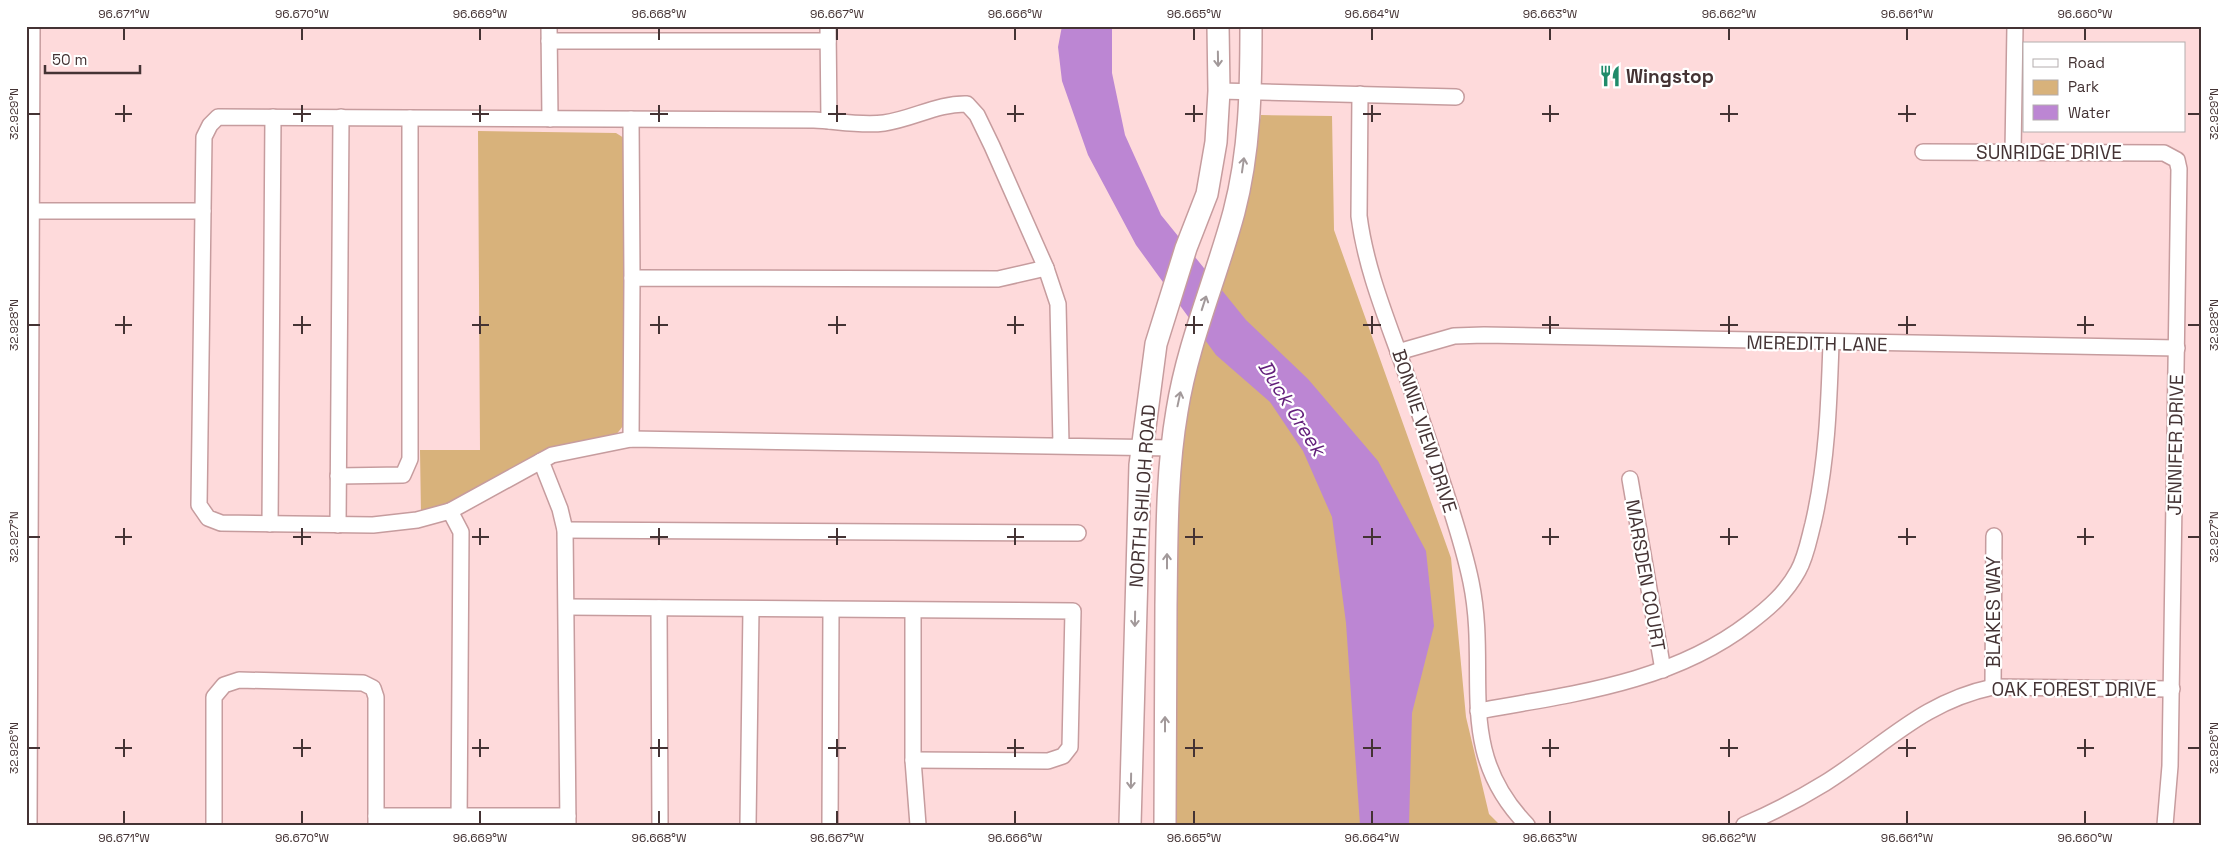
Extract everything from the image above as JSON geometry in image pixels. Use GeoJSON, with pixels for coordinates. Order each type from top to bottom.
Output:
{"type":"FeatureCollection","features":[{"type":"Feature","properties":{"kind":"main road","name":"NORTH SHILOH ROAD"},"geometry":{"type":"LineString","coordinates":[[1130,825],[1137,553],[1142,446],[1156,344],[1186,248],[1207,194],[1216,142],[1218,26]]}},
{"type":"Feature","properties":{"kind":"main road","name":"NORTH SHILOH ROAD"},"geometry":{"type":"LineString","coordinates":[[1164,825],[1167,525],[1177,411],[1190,350],[1234,212],[1242,173],[1251,91],[1251,26]]}},
{"type":"Feature","properties":{"kind":"main road"},"geometry":{"type":"LineString","coordinates":[[1156,344],[1190,350]]}},
{"type":"Feature","properties":{"kind":"street"},"geometry":{"type":"LineString","coordinates":[[29,825],[28,450],[29,285],[32,211],[29,117],[32,26]]}},
{"type":"Feature","properties":{"kind":"street"},"geometry":{"type":"LineString","coordinates":[[2013,152],[2015,26]]}},
{"type":"Feature","properties":{"kind":"street"},"geometry":{"type":"LineString","coordinates":[[550,119],[549,34],[828,34],[829,121]]}},
{"type":"Feature","properties":{"kind":"street"},"geometry":{"type":"LineString","coordinates":[[1218,91],[1456,97]]}},
{"type":"Feature","properties":{"kind":"street","name":"BONNIE VIEW DRIVE"},"geometry":{"type":"LineString","coordinates":[[1360,94],[1361,233],[1378,298],[1457,527],[1471,582],[1478,650],[1478,712]]}},
{"type":"Feature","properties":{"kind":"street"},"geometry":{"type":"LineString","coordinates":[[1061,445],[1058,304],[1046,268],[992,146],[977,115],[967,104],[952,103],[916,115],[882,123],[631,119],[218,117],[210,125],[204,137],[199,505],[208,518],[221,524],[373,525],[417,520],[450,511],[552,455],[631,439],[1173,448]]}},
{"type":"Feature","properties":{"kind":"street"},"geometry":{"type":"LineString","coordinates":[[270,524],[273,117]]}},
{"type":"Feature","properties":{"kind":"street"},"geometry":{"type":"LineString","coordinates":[[338,525],[341,118]]}},
{"type":"Feature","properties":{"kind":"street"},"geometry":{"type":"LineString","coordinates":[[338,476],[403,476],[410,459],[410,118]]}},
{"type":"Feature","properties":{"kind":"street"},"geometry":{"type":"LineString","coordinates":[[631,119],[631,439]]}},
{"type":"Feature","properties":{"kind":"street","name":"SUNRIDGE DRIVE"},"geometry":{"type":"LineString","coordinates":[[1923,152],[2164,153],[2174,157]]}},
{"type":"Feature","properties":{"kind":"street","name":"JENNIFER DRIVE"},"geometry":{"type":"LineString","coordinates":[[2165,825],[2170,766],[2172,690],[2177,348],[2179,169],[2177,160],[2174,157]]}},
{"type":"Feature","properties":{"kind":"street"},"geometry":{"type":"LineString","coordinates":[[32,211],[203,210]]}},
{"type":"Feature","properties":{"kind":"street"},"geometry":{"type":"LineString","coordinates":[[632,278],[998,279],[1046,268]]}},
{"type":"Feature","properties":{"kind":"street","name":"MEREDITH LANE"},"geometry":{"type":"LineString","coordinates":[[1398,352],[1454,336],[1484,335],[2177,348]]}},
{"type":"Feature","properties":{"kind":"street"},"geometry":{"type":"LineString","coordinates":[[1527,825],[1503,797],[1493,778],[1481,740],[1478,712],[1616,685],[1663,670],[1729,638],[1779,598],[1799,570],[1817,506],[1827,438],[1831,343]]}},
{"type":"Feature","properties":{"kind":"street"},"geometry":{"type":"LineString","coordinates":[[214,825],[214,698],[224,685],[239,680],[363,683],[372,688],[376,698],[376,820],[568,820],[565,530],[560,509],[541,461]]}},
{"type":"Feature","properties":{"kind":"street","name":"MARSDEN COURT"},"geometry":{"type":"LineString","coordinates":[[1630,479],[1663,670]]}},
{"type":"Feature","properties":{"kind":"street"},"geometry":{"type":"LineString","coordinates":[[450,511],[461,532],[459,820]]}},
{"type":"Feature","properties":{"kind":"street"},"geometry":{"type":"LineString","coordinates":[[565,530],[1078,533]]}},
{"type":"Feature","properties":{"kind":"street","name":"BLAKES WAY"},"geometry":{"type":"LineString","coordinates":[[1993,687],[1994,536]]}},
{"type":"Feature","properties":{"kind":"street"},"geometry":{"type":"LineString","coordinates":[[567,607],[1073,611],[1070,746],[1063,756],[1048,761],[912,760]]}},
{"type":"Feature","properties":{"kind":"street"},"geometry":{"type":"LineString","coordinates":[[660,608],[660,825]]}},
{"type":"Feature","properties":{"kind":"street"},"geometry":{"type":"LineString","coordinates":[[748,825],[751,609]]}},
{"type":"Feature","properties":{"kind":"street"},"geometry":{"type":"LineString","coordinates":[[830,825],[831,610]]}},
{"type":"Feature","properties":{"kind":"street"},"geometry":{"type":"LineString","coordinates":[[912,611],[912,760],[918,825]]}},
{"type":"Feature","properties":{"kind":"street","name":"OAK FOREST DRIVE"},"geometry":{"type":"LineString","coordinates":[[1744,825],[1772,819],[1940,704],[1970,692],[1993,687],[2172,690]]}},
{"type":"Feature","properties":{"kind":"green space"},"geometry":{"type":"Polygon","coordinates":[[[1261,115],[1332,116],[1334,230],[1451,558],[1466,717],[1489,814],[1500,825],[1170,825],[1179,448],[1191,366],[1233,251],[1261,115]]]}},
{"type":"Feature","properties":{"kind":"green space"},"geometry":{"type":"Polygon","coordinates":[[[478,131],[616,133],[624,138],[623,426],[615,436],[536,455],[480,489],[449,504],[421,514],[420,450],[480,450],[478,131]]]}},
{"type":"Feature","properties":{"kind":"water","name":"Duck Creek"},"geometry":{"type":"Polygon","coordinates":[[[1062,26],[1112,26],[1112,73],[1125,135],[1161,215],[1246,320],[1308,379],[1378,461],[1426,551],[1434,626],[1412,713],[1409,825],[1360,825],[1346,623],[1332,517],[1303,451],[1270,402],[1216,355],[1136,245],[1088,155],[1062,81],[1058,47],[1062,26]]]}},
{"type":"Feature","properties":{"kind":"place","name":"Wingstop"},"geometry":{"type":"Point","coordinates":[1610,76]}}]}
